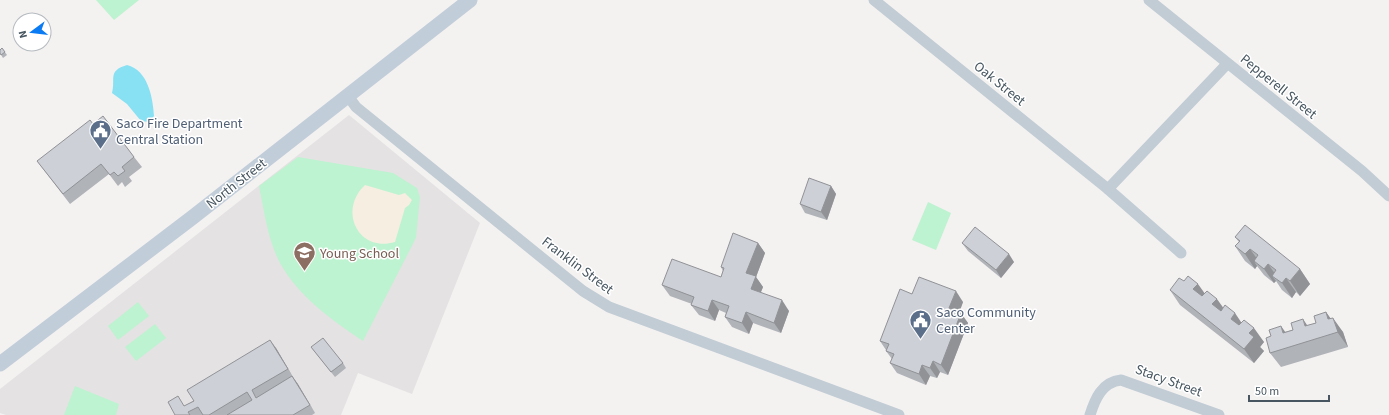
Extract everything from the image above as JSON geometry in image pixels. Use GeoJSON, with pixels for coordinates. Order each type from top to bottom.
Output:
{"type":"FeatureCollection","features":[{"type":"Feature","properties":{"kind":"main road","name":"North Street"},"geometry":{"type":"LineString","coordinates":[[0,364],[470,0]]}},
{"type":"Feature","properties":{"kind":"street","name":"Oak Street"},"geometry":{"type":"LineString","coordinates":[[874,0],[1108,189],[1181,253]]}},
{"type":"Feature","properties":{"kind":"street","name":"Pepperell Street"},"geometry":{"type":"LineString","coordinates":[[1149,0],[1362,171],[1389,196]]}},
{"type":"Feature","properties":{"kind":"street"},"geometry":{"type":"LineString","coordinates":[[1108,189],[1227,64]]}},
{"type":"Feature","properties":{"kind":"street","name":"Franklin Street"},"geometry":{"type":"LineString","coordinates":[[348,96],[356,107],[531,249],[583,290],[609,307],[899,415]]}},
{"type":"Feature","properties":{"kind":"street","name":"Stacy Street"},"geometry":{"type":"LineString","coordinates":[[1090,415],[1096,398],[1108,384],[1121,380],[1129,381],[1219,415]]}},
{"type":"Feature","properties":{"kind":"shaded area","name":"Young School"},"geometry":{"type":"Polygon","coordinates":[[[349,115],[480,223],[412,394],[358,373],[341,415],[6,415],[0,413],[0,389],[349,115]]]}},
{"type":"Feature","properties":{"kind":"green space"},"geometry":{"type":"Polygon","coordinates":[[[96,0],[139,0],[114,20],[96,0]]]}},
{"type":"Feature","properties":{"kind":"green space"},"geometry":{"type":"Polygon","coordinates":[[[298,157],[393,173],[417,188],[420,197],[416,238],[363,341],[328,316],[306,297],[296,286],[280,263],[272,245],[259,186],[298,157]]]}},
{"type":"Feature","properties":{"kind":"green space"},"geometry":{"type":"Polygon","coordinates":[[[928,202],[951,213],[936,250],[912,240],[928,202]]]}},
{"type":"Feature","properties":{"kind":"green space"},"geometry":{"type":"Polygon","coordinates":[[[138,302],[149,316],[118,340],[108,326],[138,302]]]}},
{"type":"Feature","properties":{"kind":"green space"},"geometry":{"type":"Polygon","coordinates":[[[155,324],[166,338],[136,361],[125,347],[155,324]]]}},
{"type":"Feature","properties":{"kind":"green space"},"geometry":{"type":"Polygon","coordinates":[[[75,386],[119,404],[116,415],[64,415],[75,386]]]}},
{"type":"Feature","properties":{"kind":"sand"},"geometry":{"type":"Polygon","coordinates":[[[365,185],[399,195],[405,193],[412,200],[405,208],[395,242],[382,244],[371,241],[362,235],[356,227],[353,217],[353,206],[357,195],[365,185]]]}},
{"type":"Feature","properties":{"kind":"water"},"geometry":{"type":"Polygon","coordinates":[[[127,65],[140,73],[145,79],[151,93],[154,116],[149,122],[141,121],[127,104],[112,93],[115,73],[121,67],[127,65]]]}},
{"type":"Feature","properties":{"kind":"building"},"geometry":{"type":"Polygon","coordinates":[[[2,48],[5,52],[1,55],[0,50],[2,48]]]}},
{"type":"Feature","properties":{"kind":"building","name":"Saco Fire Department Central Station"},"geometry":{"type":"Polygon","coordinates":[[[103,116],[134,157],[122,167],[125,171],[118,176],[114,172],[110,175],[101,164],[63,194],[37,161],[90,120],[93,124],[103,116]]]}},
{"type":"Feature","properties":{"kind":"building"},"geometry":{"type":"Polygon","coordinates":[[[809,178],[831,186],[821,212],[800,204],[809,178]]]}},
{"type":"Feature","properties":{"kind":"building"},"geometry":{"type":"Polygon","coordinates":[[[1245,225],[1300,269],[1290,281],[1286,278],[1282,283],[1272,276],[1276,270],[1268,264],[1264,269],[1254,261],[1258,255],[1250,249],[1245,254],[1235,246],[1240,241],[1235,237],[1245,225]]]}},
{"type":"Feature","properties":{"kind":"building"},"geometry":{"type":"Polygon","coordinates":[[[975,227],[1009,254],[996,270],[962,243],[975,227]]]}},
{"type":"Feature","properties":{"kind":"building"},"geometry":{"type":"Polygon","coordinates":[[[733,233],[758,243],[746,273],[756,276],[751,289],[782,300],[774,323],[746,312],[742,323],[725,317],[729,306],[712,300],[708,311],[691,305],[694,297],[662,285],[672,259],[721,277],[724,268],[721,267],[733,233]]]}},
{"type":"Feature","properties":{"kind":"building"},"geometry":{"type":"Polygon","coordinates":[[[1188,276],[1198,284],[1193,289],[1202,296],[1207,291],[1217,299],[1212,304],[1221,311],[1225,305],[1235,313],[1231,319],[1239,325],[1244,320],[1254,328],[1249,333],[1254,337],[1244,349],[1170,290],[1179,278],[1184,281],[1188,276]]]}},
{"type":"Feature","properties":{"kind":"building"},"geometry":{"type":"Polygon","coordinates":[[[919,277],[956,291],[949,308],[961,313],[941,365],[933,361],[930,368],[922,365],[919,374],[890,363],[894,354],[886,351],[889,344],[880,341],[900,289],[912,294],[919,277]]]}},
{"type":"Feature","properties":{"kind":"building"},"geometry":{"type":"Polygon","coordinates":[[[1326,312],[1328,319],[1333,318],[1338,332],[1270,353],[1266,338],[1271,336],[1269,330],[1281,326],[1283,333],[1293,330],[1291,323],[1303,319],[1305,326],[1316,323],[1314,316],[1326,312]]]}},
{"type":"Feature","properties":{"kind":"building"},"geometry":{"type":"Polygon","coordinates":[[[323,338],[343,363],[331,372],[311,347],[323,338]]]}},
{"type":"Feature","properties":{"kind":"building"},"geometry":{"type":"Polygon","coordinates":[[[270,340],[288,369],[252,390],[256,398],[292,376],[310,405],[293,415],[227,415],[252,400],[247,392],[209,415],[203,415],[198,407],[188,412],[190,415],[175,415],[168,402],[178,396],[184,406],[194,401],[187,390],[270,340]]]}},
{"type":"Feature","properties":{"kind":"place","name":"Saco Fire Department Central Station"},"geometry":{"type":"Point","coordinates":[100,150]}},
{"type":"Feature","properties":{"kind":"place","name":"Young School"},"geometry":{"type":"Point","coordinates":[304,272]}},
{"type":"Feature","properties":{"kind":"place","name":"Saco Community Center"},"geometry":{"type":"Point","coordinates":[921,340]}}]}
